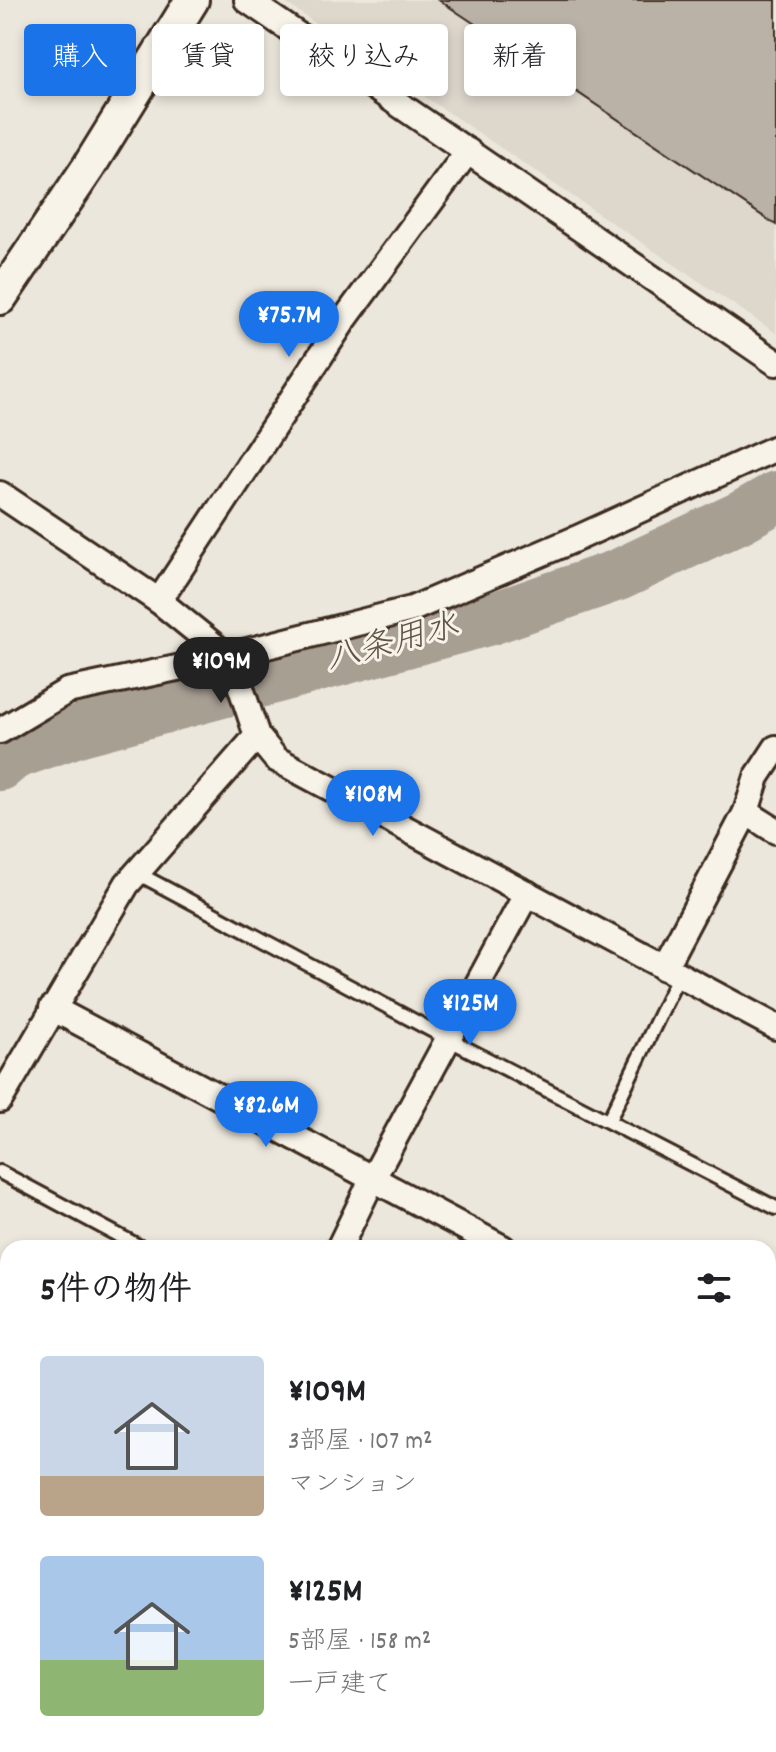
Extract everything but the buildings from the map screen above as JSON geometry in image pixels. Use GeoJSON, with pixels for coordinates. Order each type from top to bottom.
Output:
{"type":"FeatureCollection","features":[{"type":"Feature","properties":{"kind":"street"},"geometry":{"type":"LineString","coordinates":[[0,298],[88,168],[192,0]]}},
{"type":"Feature","properties":{"kind":"street"},"geometry":{"type":"LineString","coordinates":[[247,0],[776,363]]}},
{"type":"Feature","properties":{"kind":"street"},"geometry":{"type":"LineString","coordinates":[[159,601],[344,320],[468,151]]}},
{"type":"Feature","properties":{"kind":"street"},"geometry":{"type":"LineString","coordinates":[[0,731],[67,691],[227,656],[412,609],[776,448]]}},
{"type":"Feature","properties":{"kind":"street"},"geometry":{"type":"LineString","coordinates":[[0,494],[159,601],[227,656],[257,736],[276,759],[776,1027]]}},
{"type":"Feature","properties":{"kind":"street"},"geometry":{"type":"LineString","coordinates":[[0,1100],[127,884],[257,736]]}},
{"type":"Feature","properties":{"kind":"street"},"geometry":{"type":"LineString","coordinates":[[672,972],[748,815],[757,777],[776,748]]}},
{"type":"Feature","properties":{"kind":"street"},"geometry":{"type":"LineString","coordinates":[[748,815],[776,831]]}},
{"type":"Feature","properties":{"kind":"street"},"geometry":{"type":"LineString","coordinates":[[343,1240],[373,1178],[527,893]]}},
{"type":"Feature","properties":{"kind":"street"},"geometry":{"type":"LineString","coordinates":[[52,1008],[488,1240]]}},
{"type":"Feature","properties":{"kind":"lane"},"geometry":{"type":"LineString","coordinates":[[748,815],[776,822]]}},
{"type":"Feature","properties":{"kind":"lane"},"geometry":{"type":"LineString","coordinates":[[137,873],[448,1039],[776,1208]]}},
{"type":"Feature","properties":{"kind":"lane"},"geometry":{"type":"LineString","coordinates":[[609,1120],[672,972]]}},
{"type":"Feature","properties":{"kind":"lane"},"geometry":{"type":"LineString","coordinates":[[0,1172],[127,1240]]}},
{"type":"Feature","properties":{"kind":"shaded area"},"geometry":{"type":"Polygon","coordinates":[[[281,0],[776,0],[776,333],[424,96],[448,96],[448,24],[317,24],[281,0]]]}},
{"type":"Feature","properties":{"kind":"waterway","name":"八条用水"},"geometry":{"type":"LineString","coordinates":[[0,765],[13,754],[78,731],[491,619],[618,575],[741,517],[776,497]]}}]}
